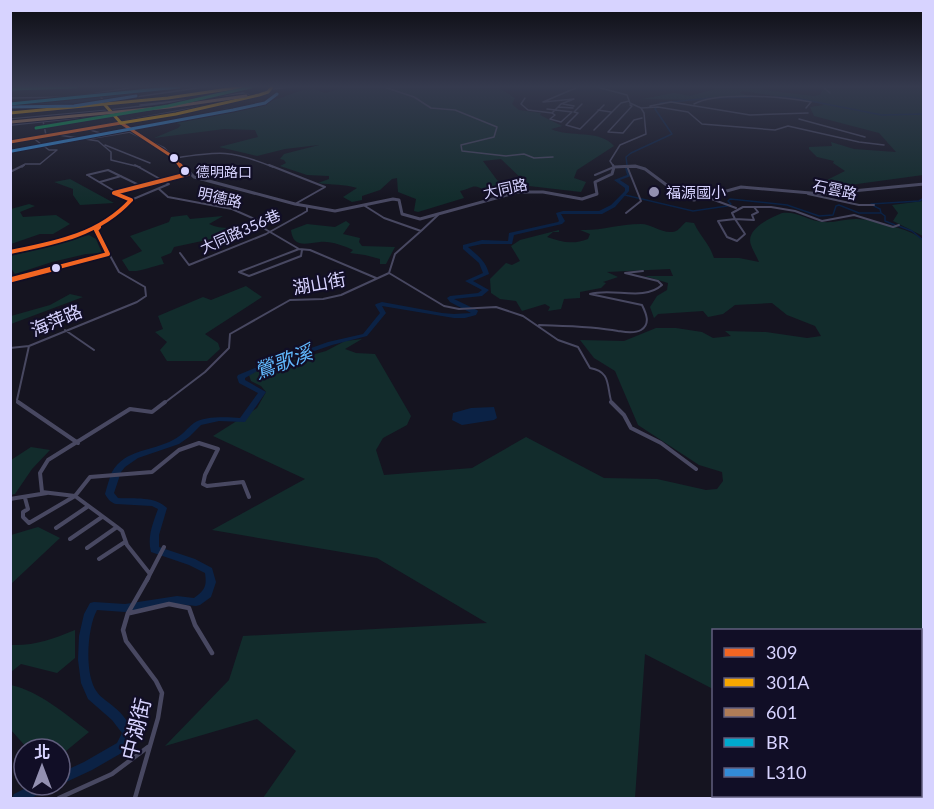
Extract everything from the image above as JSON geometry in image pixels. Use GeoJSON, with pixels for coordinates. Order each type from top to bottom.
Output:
{"type":"FeatureCollection","features":[{"type":"Feature","properties":{"kind":"street"},"geometry":{"type":"LineString","coordinates":[[44,125],[46,135]]}},
{"type":"Feature","properties":{"kind":"street"},"geometry":{"type":"LineString","coordinates":[[10,142],[108,125]]}},
{"type":"Feature","properties":{"kind":"street"},"geometry":{"type":"LineString","coordinates":[[116,192],[188,174],[176,158],[160,146],[130,132],[123,125]]}},
{"type":"Feature","properties":{"kind":"street"},"geometry":{"type":"LineString","coordinates":[[491,125],[497,127],[498,132],[494,137],[461,145],[461,151],[510,156],[524,154],[534,158],[553,157]]}},
{"type":"Feature","properties":{"kind":"street"},"geometry":{"type":"LineString","coordinates":[[566,125],[579,129],[583,125]]}},
{"type":"Feature","properties":{"kind":"street"},"geometry":{"type":"LineString","coordinates":[[594,130],[599,125]]}},
{"type":"Feature","properties":{"kind":"street"},"geometry":{"type":"LineString","coordinates":[[615,125],[609,132],[623,133],[630,125]]}},
{"type":"Feature","properties":{"kind":"street"},"geometry":{"type":"LineString","coordinates":[[614,167],[610,161],[616,155],[616,148],[646,134],[644,125]]}},
{"type":"Feature","properties":{"kind":"street"},"geometry":{"type":"LineString","coordinates":[[711,125],[775,130],[788,126],[884,145]]}},
{"type":"Feature","properties":{"kind":"street"},"geometry":{"type":"LineString","coordinates":[[822,125],[865,137],[851,140]]}},
{"type":"Feature","properties":{"kind":"street"},"geometry":{"type":"LineString","coordinates":[[84,128],[109,135]]}},
{"type":"Feature","properties":{"kind":"street"},"geometry":{"type":"LineString","coordinates":[[45,146],[130,132]]}},
{"type":"Feature","properties":{"kind":"street"},"geometry":{"type":"LineString","coordinates":[[52,134],[82,140],[96,140],[111,152],[111,160],[139,166],[168,185],[131,200],[120,194],[114,194],[116,192],[87,175],[108,170],[141,186]]}},
{"type":"Feature","properties":{"kind":"street"},"geometry":{"type":"LineString","coordinates":[[10,172],[25,164],[39,164],[57,150],[49,150],[32,138]]}},
{"type":"Feature","properties":{"kind":"street"},"geometry":{"type":"LineString","coordinates":[[105,146],[150,163]]}},
{"type":"Feature","properties":{"kind":"street"},"geometry":{"type":"LineString","coordinates":[[176,158],[210,152],[233,152],[325,187],[295,204]]}},
{"type":"Feature","properties":{"kind":"street"},"geometry":{"type":"LineString","coordinates":[[626,213],[641,201],[627,166]]}},
{"type":"Feature","properties":{"kind":"street"},"geometry":{"type":"LineString","coordinates":[[595,175],[614,167],[639,167],[649,171],[686,198],[697,200],[741,187],[825,194],[924,184]]}},
{"type":"Feature","properties":{"kind":"street","name":"大同路"},"geometry":{"type":"LineString","coordinates":[[188,174],[295,204],[335,211],[393,199],[399,200],[402,214],[409,218],[420,219],[518,192],[543,192],[582,199],[593,197],[598,191],[595,183],[612,174],[614,167]]}},
{"type":"Feature","properties":{"kind":"street"},"geometry":{"type":"LineString","coordinates":[[100,182],[121,176]]}},
{"type":"Feature","properties":{"kind":"street","name":"明德路"},"geometry":{"type":"LineString","coordinates":[[159,189],[168,197],[246,214],[264,222],[265,229],[300,249],[310,250],[376,278]]}},
{"type":"Feature","properties":{"kind":"street"},"geometry":{"type":"LineString","coordinates":[[120,194],[123,191]]}},
{"type":"Feature","properties":{"kind":"street","name":"石雲路"},"geometry":{"type":"LineString","coordinates":[[797,191],[874,205]]}},
{"type":"Feature","properties":{"kind":"street"},"geometry":{"type":"LineString","coordinates":[[706,197],[737,208],[784,208],[827,221],[857,215],[897,226]]}},
{"type":"Feature","properties":{"kind":"street","name":"海萍路"},"geometry":{"type":"LineString","coordinates":[[78,443],[17,400],[29,346],[137,302],[146,296],[145,286],[119,272],[96,230],[126,208],[131,200]]}},
{"type":"Feature","properties":{"kind":"street"},"geometry":{"type":"LineString","coordinates":[[365,206],[390,221],[421,231]]}},
{"type":"Feature","properties":{"kind":"street","name":"大同路356巷"},"geometry":{"type":"LineString","coordinates":[[180,253],[189,265],[270,231],[306,213],[308,207]]}},
{"type":"Feature","properties":{"kind":"street"},"geometry":{"type":"LineString","coordinates":[[737,208],[732,213],[736,219],[745,234],[736,241],[727,237],[717,222],[736,219],[754,220],[752,215],[758,212],[754,207]]}},
{"type":"Feature","properties":{"kind":"street"},"geometry":{"type":"LineString","coordinates":[[439,213],[398,250],[391,261],[389,273],[437,303],[450,308],[496,307],[515,312],[558,340],[574,344],[590,368],[600,370],[604,374],[610,403],[624,415],[631,428],[661,443],[696,469]]}},
{"type":"Feature","properties":{"kind":"street"},"geometry":{"type":"LineString","coordinates":[[300,249],[302,256],[249,276],[239,272],[300,249]]}},
{"type":"Feature","properties":{"kind":"street"},"geometry":{"type":"LineString","coordinates":[[537,325],[596,327],[631,333],[640,330],[646,324],[648,316],[642,305],[590,294],[605,290],[649,292],[660,288],[662,285],[658,281],[625,273],[643,271]]}},
{"type":"Feature","properties":{"kind":"street","name":"湖山街"},"geometry":{"type":"LineString","coordinates":[[78,443],[98,428],[130,410],[152,411],[205,372],[229,348],[230,334],[273,308],[290,300],[323,299],[354,291],[389,273]]}},
{"type":"Feature","properties":{"kind":"street"},"geometry":{"type":"LineString","coordinates":[[64,330],[94,350]]}},
{"type":"Feature","properties":{"kind":"street"},"geometry":{"type":"LineString","coordinates":[[10,348],[29,346]]}},
{"type":"Feature","properties":{"kind":"street"},"geometry":{"type":"LineString","coordinates":[[78,443],[48,460],[40,473],[40,489],[49,493],[75,496],[117,527],[150,574]]}},
{"type":"Feature","properties":{"kind":"street"},"geometry":{"type":"LineString","coordinates":[[25,498],[28,509],[23,512],[23,517],[29,523],[75,496],[90,477],[152,472],[167,457],[182,448],[199,443],[216,447],[218,452],[203,475],[203,484],[207,486],[243,482],[249,497]]}},
{"type":"Feature","properties":{"kind":"street"},"geometry":{"type":"LineString","coordinates":[[10,499],[49,493]]}},
{"type":"Feature","properties":{"kind":"street"},"geometry":{"type":"LineString","coordinates":[[56,528],[88,507]]}},
{"type":"Feature","properties":{"kind":"street"},"geometry":{"type":"LineString","coordinates":[[70,539],[102,517]]}},
{"type":"Feature","properties":{"kind":"street"},"geometry":{"type":"LineString","coordinates":[[87,548],[117,527]]}},
{"type":"Feature","properties":{"kind":"street"},"geometry":{"type":"LineString","coordinates":[[99,559],[125,541]]}},
{"type":"Feature","properties":{"kind":"street","name":"中湖街"},"geometry":{"type":"LineString","coordinates":[[135,798],[160,711],[162,693],[156,681],[126,641],[123,630],[129,611],[164,548]]}},
{"type":"Feature","properties":{"kind":"street"},"geometry":{"type":"LineString","coordinates":[[129,611],[169,604],[189,608],[190,620],[203,636],[212,653]]}},
{"type":"Feature","properties":{"kind":"street"},"geometry":{"type":"LineString","coordinates":[[59,798],[112,774],[148,747]]}},
{"type":"Feature","properties":{"kind":"green space"},"geometry":{"type":"Polygon","coordinates":[[[181,125],[560,125],[562,126],[551,129],[601,137],[614,146],[577,170],[574,178],[586,182],[581,192],[529,186],[501,159],[483,161],[497,180],[507,186],[488,192],[479,187],[473,187],[460,191],[464,198],[418,212],[414,211],[416,199],[398,192],[397,178],[392,179],[380,190],[362,196],[362,200],[352,202],[343,197],[357,188],[318,183],[329,179],[329,176],[307,175],[280,166],[286,163],[280,159],[284,154],[319,145],[285,149],[257,156],[219,147],[258,137],[255,130],[224,129],[154,138],[181,125]]]}},
{"type":"Feature","properties":{"kind":"green space"},"geometry":{"type":"Polygon","coordinates":[[[847,125],[923,125],[923,175],[835,187],[824,185],[823,182],[845,171],[833,163],[834,161],[817,157],[809,147],[832,146],[831,142],[854,149],[896,152],[879,133],[847,125]]]}},
{"type":"Feature","properties":{"kind":"green space"},"geometry":{"type":"Polygon","coordinates":[[[70,179],[114,203],[80,205],[73,195],[73,189],[54,182],[70,179]]]}},
{"type":"Feature","properties":{"kind":"green space"},"geometry":{"type":"Polygon","coordinates":[[[923,201],[923,236],[893,221],[898,213],[892,205],[923,201]]]}},
{"type":"Feature","properties":{"kind":"green space"},"geometry":{"type":"Polygon","coordinates":[[[29,204],[35,206],[20,212],[23,217],[56,215],[70,224],[53,234],[40,234],[11,244],[11,209],[29,204]]]}},
{"type":"Feature","properties":{"kind":"green space"},"geometry":{"type":"Polygon","coordinates":[[[782,213],[793,213],[823,222],[856,219],[872,221],[901,229],[923,239],[923,798],[802,797],[922,797],[922,629],[712,629],[712,688],[645,654],[635,798],[263,798],[296,751],[257,719],[165,746],[229,680],[243,636],[487,623],[377,558],[212,530],[305,479],[213,436],[257,408],[266,392],[261,386],[251,381],[249,375],[255,371],[326,351],[345,341],[362,339],[345,349],[356,353],[375,354],[411,416],[407,425],[383,438],[376,450],[384,475],[472,468],[526,437],[604,478],[657,479],[706,490],[717,489],[723,481],[722,472],[699,465],[638,425],[615,371],[594,358],[580,340],[624,341],[656,328],[702,332],[713,338],[731,336],[725,331],[766,332],[807,338],[821,336],[815,326],[787,315],[772,303],[735,305],[723,314],[708,317],[703,311],[658,314],[654,318],[650,307],[657,296],[667,290],[668,283],[645,276],[673,276],[670,269],[607,272],[618,277],[603,282],[606,283],[601,288],[580,292],[580,298],[564,299],[561,309],[548,311],[550,307],[545,304],[522,311],[516,301],[500,299],[491,293],[490,279],[506,263],[512,265],[520,261],[511,246],[520,240],[559,230],[547,237],[577,242],[588,239],[590,234],[580,230],[633,224],[645,224],[674,232],[686,222],[694,223],[714,258],[739,258],[759,262],[750,239],[755,229],[782,213]]]}},
{"type":"Feature","properties":{"kind":"green space"},"geometry":{"type":"Polygon","coordinates":[[[187,215],[190,219],[223,216],[209,224],[249,231],[174,247],[171,253],[161,257],[164,264],[129,271],[122,260],[142,251],[130,236],[169,222],[171,217],[187,215]]]}},
{"type":"Feature","properties":{"kind":"green space"},"geometry":{"type":"Polygon","coordinates":[[[346,221],[350,224],[343,234],[360,238],[359,242],[362,246],[395,247],[386,264],[380,264],[380,259],[350,253],[353,250],[337,244],[324,242],[301,244],[292,236],[291,230],[307,224],[335,227],[346,221]]]}},
{"type":"Feature","properties":{"kind":"green space"},"geometry":{"type":"Polygon","coordinates":[[[89,235],[96,239],[102,253],[86,254],[52,262],[15,274],[11,268],[11,256],[89,235]]]}},
{"type":"Feature","properties":{"kind":"green space"},"geometry":{"type":"Polygon","coordinates":[[[246,286],[262,297],[205,334],[218,343],[220,349],[207,361],[167,361],[160,350],[167,342],[155,332],[163,329],[158,316],[203,297],[211,300],[246,286]]]}},
{"type":"Feature","properties":{"kind":"green space"},"geometry":{"type":"Polygon","coordinates":[[[70,294],[83,297],[11,324],[11,316],[50,305],[70,294]]]}},
{"type":"Feature","properties":{"kind":"green space"},"geometry":{"type":"Polygon","coordinates":[[[31,447],[50,450],[32,469],[15,494],[11,495],[11,460],[31,447]]]}},
{"type":"Feature","properties":{"kind":"green space"},"geometry":{"type":"Polygon","coordinates":[[[38,527],[60,538],[11,584],[11,535],[38,527]]]}},
{"type":"Feature","properties":{"kind":"green space"},"geometry":{"type":"Polygon","coordinates":[[[75,630],[75,658],[57,673],[21,664],[11,672],[11,645],[43,641],[75,630]]]}},
{"type":"Feature","properties":{"kind":"green space"},"geometry":{"type":"Polygon","coordinates":[[[11,685],[43,698],[89,732],[72,746],[72,737],[17,737],[11,730],[11,685]]]}},
{"type":"Feature","properties":{"kind":"water"},"geometry":{"type":"Polygon","coordinates":[[[494,407],[497,418],[494,420],[462,425],[452,420],[453,413],[471,408],[494,407]]]}},
{"type":"Feature","properties":{"kind":"waterway"},"geometry":{"type":"LineString","coordinates":[[627,165],[626,157],[631,153],[672,134],[666,125]]}},
{"type":"Feature","properties":{"kind":"waterway","name":"鶯歌溪"},"geometry":{"type":"LineString","coordinates":[[72,773],[121,747],[128,733],[116,716],[92,695],[84,672],[84,636],[89,614],[94,606],[125,608],[177,600],[196,602],[207,594],[211,582],[209,571],[192,562],[154,549],[154,535],[163,508],[153,503],[116,501],[109,494],[117,471],[122,465],[142,453],[176,442],[198,423],[219,419],[242,420],[262,392],[242,381],[241,377],[330,343],[365,335],[383,313],[378,305],[391,305],[454,316],[474,314],[475,311],[450,298],[480,295],[486,290],[468,281],[486,274],[481,262],[465,246],[482,242],[510,243],[511,234],[560,223],[562,221],[558,213],[600,213],[613,206],[627,191],[627,187],[616,180],[629,176],[627,168]]}},
{"type":"Feature","properties":{"kind":"waterway"},"geometry":{"type":"LineString","coordinates":[[625,195],[693,211],[727,206],[731,204],[728,201],[730,199],[787,205],[819,216],[833,215],[836,206],[839,205],[859,213],[881,213]]}},
{"type":"Feature","properties":{"kind":"waterway"},"geometry":{"type":"LineString","coordinates":[[871,204],[919,201],[924,198]]}},
{"type":"Feature","properties":{"kind":"waterway"},"geometry":{"type":"LineString","coordinates":[[874,206],[880,209],[881,213]]}},
{"type":"Feature","properties":{"kind":"waterway"},"geometry":{"type":"LineString","coordinates":[[881,213],[885,216],[885,221],[895,225]]}},
{"type":"Feature","properties":{"kind":"waterway"},"geometry":{"type":"LineString","coordinates":[[899,226],[912,231],[924,241]]}},
{"type":"Feature","properties":{"kind":"transit line"},"geometry":{"type":"LineString","coordinates":[[36,128],[55,125]]}},
{"type":"Feature","properties":{"kind":"transit line","name":"309"},"geometry":{"type":"LineString","coordinates":[[10,142],[111,125]]}},
{"type":"Feature","properties":{"kind":"transit line","name":"309"},"geometry":{"type":"LineString","coordinates":[[124,125],[173,157],[188,174]]}},
{"type":"Feature","properties":{"kind":"transit line","name":"L310"},"geometry":{"type":"LineString","coordinates":[[12,151],[153,125]]}},
{"type":"Feature","properties":{"kind":"transit line","name":"309"},"geometry":{"type":"LineString","coordinates":[[131,200],[114,193],[188,174]]}},
{"type":"Feature","properties":{"kind":"transit line","name":"309"},"geometry":{"type":"LineString","coordinates":[[10,252],[60,241],[92,230],[107,222],[131,200]]}},
{"type":"Feature","properties":{"kind":"transit line","name":"309"},"geometry":{"type":"LineString","coordinates":[[10,280],[108,254],[96,230],[99,227]]}},
{"type":"Feature","properties":{"kind":"place","name":"德明路口"},"geometry":{"type":"Point","coordinates":[185,171]}},
{"type":"Feature","properties":{"kind":"place","name":"福源國小"},"geometry":{"type":"Point","coordinates":[654,192]}}]}
